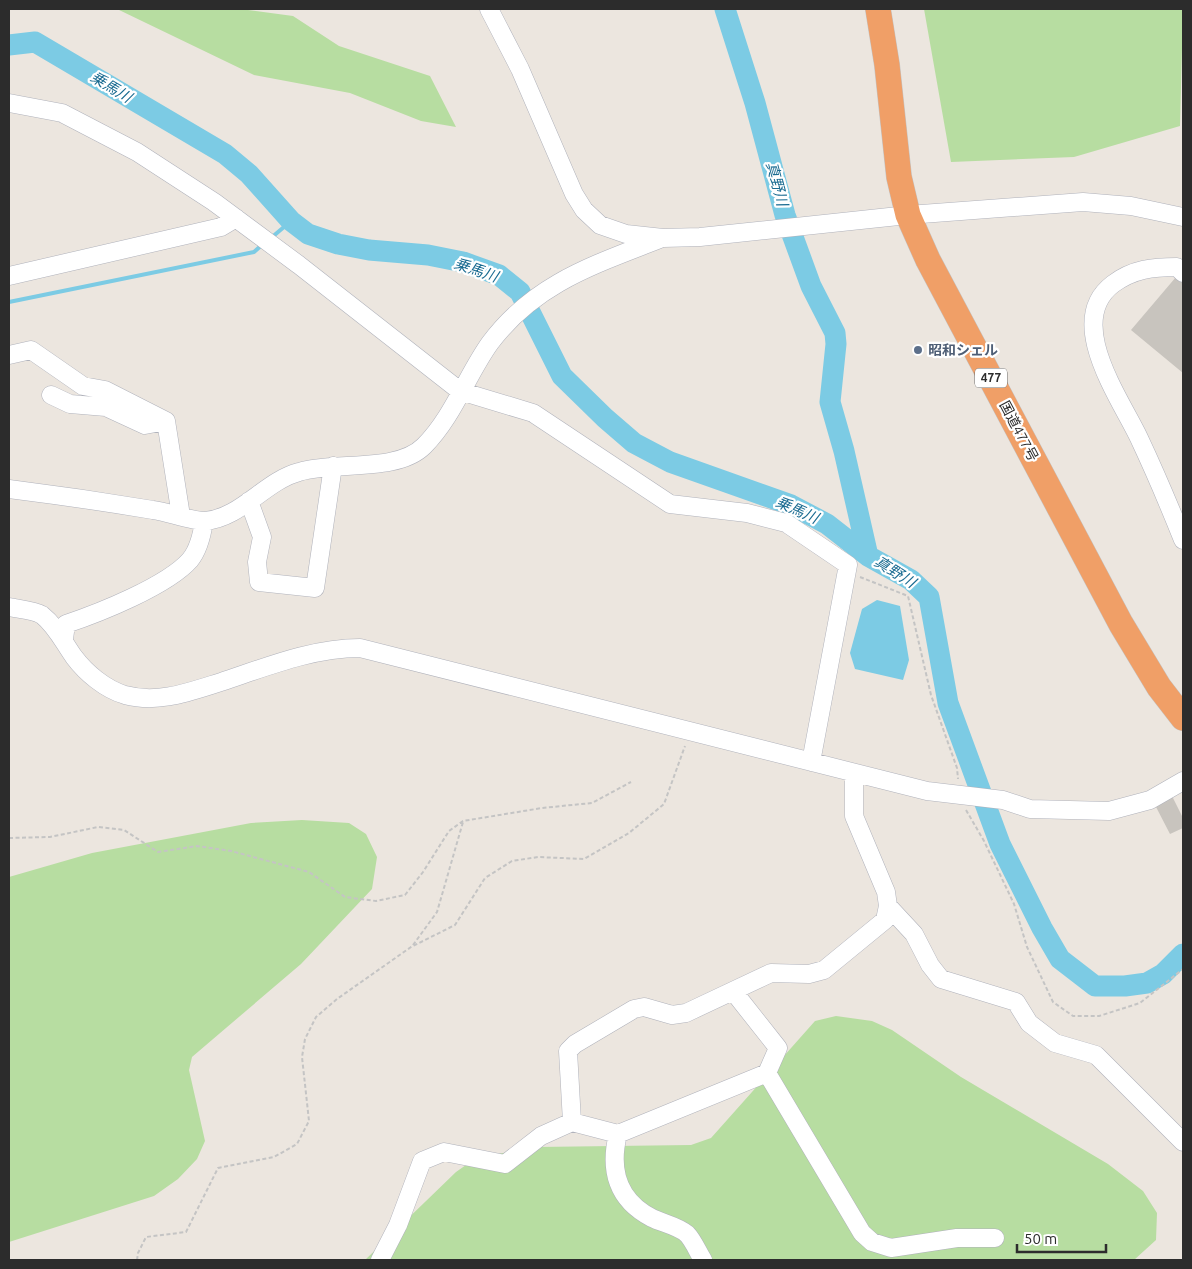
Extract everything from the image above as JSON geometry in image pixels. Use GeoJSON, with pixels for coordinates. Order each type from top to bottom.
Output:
{"type":"FeatureCollection","features":[{"type":"Feature","properties":{"kind":"highway","name":"国道477号"},"geometry":{"type":"LineString","coordinates":[[878,9],[887,65],[900,177],[908,215],[928,260],[1121,624],[1159,687],[1183,718]]}},
{"type":"Feature","properties":{"kind":"street"},"geometry":{"type":"LineString","coordinates":[[489,9],[520,69],[574,194],[584,210],[600,225],[626,234],[663,238],[700,238],[908,215],[1083,202],[1131,206],[1183,216]]}},
{"type":"Feature","properties":{"kind":"street"},"geometry":{"type":"LineString","coordinates":[[9,103],[62,112],[137,152],[236,218],[460,391],[533,414],[670,504],[747,513],[786,523],[848,565],[811,762]]}},
{"type":"Feature","properties":{"kind":"street"},"geometry":{"type":"LineString","coordinates":[[9,276],[221,227],[236,218]]}},
{"type":"Feature","properties":{"kind":"street"},"geometry":{"type":"LineString","coordinates":[[9,489],[75,497],[204,521],[228,515],[297,472],[333,466],[399,460],[423,447],[440,427],[491,342],[513,318],[552,285],[576,272],[663,238]]}},
{"type":"Feature","properties":{"kind":"street"},"geometry":{"type":"LineString","coordinates":[[1183,272],[1177,267],[1160,267],[1137,270],[1118,280],[1105,290],[1096,306],[1094,337],[1100,360],[1155,471],[1183,540]]}},
{"type":"Feature","properties":{"kind":"street"},"geometry":{"type":"LineString","coordinates":[[9,355],[31,350],[83,386],[105,390],[166,421]]}},
{"type":"Feature","properties":{"kind":"street"},"geometry":{"type":"LineString","coordinates":[[51,395],[70,404],[106,407],[145,426],[166,421]]}},
{"type":"Feature","properties":{"kind":"street"},"geometry":{"type":"LineString","coordinates":[[166,421],[181,516]]}},
{"type":"Feature","properties":{"kind":"street"},"geometry":{"type":"LineString","coordinates":[[249,501],[262,537],[257,562],[259,582],[315,588],[333,466]]}},
{"type":"Feature","properties":{"kind":"street"},"geometry":{"type":"LineString","coordinates":[[64,639],[66,624],[115,606],[174,572],[190,560],[202,537],[204,521]]}},
{"type":"Feature","properties":{"kind":"street"},"geometry":{"type":"LineString","coordinates":[[9,607],[41,614],[64,639],[74,656],[88,673],[115,691],[143,698],[181,694],[314,652],[338,648],[360,648],[854,773],[963,797],[1003,800],[1030,809],[1110,811],[1150,800],[1183,782]]}},
{"type":"Feature","properties":{"kind":"street"},"geometry":{"type":"LineString","coordinates":[[572,1122],[568,1051],[574,1044],[634,1009],[644,1007],[672,1015],[686,1013],[771,973],[809,974],[824,970],[885,920],[888,906],[886,892],[854,816],[854,773]]}},
{"type":"Feature","properties":{"kind":"street"},"geometry":{"type":"LineString","coordinates":[[888,906],[914,934],[930,965],[941,979],[1016,1002],[1029,1023],[1055,1043],[1096,1055],[1183,1142]]}},
{"type":"Feature","properties":{"kind":"street"},"geometry":{"type":"LineString","coordinates":[[380,1260],[398,1225],[422,1161],[444,1152],[505,1164],[541,1136],[572,1122],[618,1134],[767,1073],[778,1048],[733,991]]}},
{"type":"Feature","properties":{"kind":"street"},"geometry":{"type":"LineString","coordinates":[[767,1073],[862,1233],[872,1242],[891,1248],[957,1238],[995,1238]]}},
{"type":"Feature","properties":{"kind":"street"},"geometry":{"type":"LineString","coordinates":[[618,1134],[614,1152],[614,1164],[626,1197],[632,1206],[651,1218],[686,1234],[703,1260]]}},
{"type":"Feature","properties":{"kind":"path"},"geometry":{"type":"LineString","coordinates":[[847,572],[908,596],[931,695],[957,768],[963,797],[1014,904],[1027,947],[1053,1002],[1073,1016],[1099,1016],[1140,1003],[1183,969]]}},
{"type":"Feature","properties":{"kind":"path"},"geometry":{"type":"LineString","coordinates":[[137,1260],[138,1253],[146,1237],[186,1232],[218,1168],[274,1157],[297,1144],[309,1122],[302,1057],[305,1039],[316,1017],[336,1000],[412,947],[454,924],[485,878],[512,861],[538,856],[584,859],[629,833],[664,804],[690,732]]}},
{"type":"Feature","properties":{"kind":"path"},"geometry":{"type":"LineString","coordinates":[[9,838],[50,837],[98,827],[124,830],[158,852],[197,846],[231,851],[309,872],[345,897],[376,901],[405,895],[423,872],[449,831],[463,821],[542,808],[592,803],[631,782]]}},
{"type":"Feature","properties":{"kind":"path"},"geometry":{"type":"LineString","coordinates":[[412,947],[437,912],[463,821]]}},
{"type":"Feature","properties":{"kind":"green space"},"geometry":{"type":"Polygon","coordinates":[[[117,9],[248,10],[293,16],[339,46],[430,76],[456,127],[421,121],[350,93],[254,75],[117,9]]]}},
{"type":"Feature","properties":{"kind":"green space"},"geometry":{"type":"Polygon","coordinates":[[[924,9],[1183,9],[1180,126],[1074,157],[951,162],[924,9]]]}},
{"type":"Feature","properties":{"kind":"green space"},"geometry":{"type":"Polygon","coordinates":[[[302,820],[349,823],[366,834],[377,857],[372,889],[301,964],[192,1057],[189,1070],[205,1141],[197,1159],[178,1179],[154,1196],[9,1242],[9,877],[92,853],[251,823],[302,820]]]}},
{"type":"Feature","properties":{"kind":"green space"},"geometry":{"type":"Polygon","coordinates":[[[836,1016],[872,1021],[892,1030],[961,1077],[1108,1164],[1143,1191],[1157,1213],[1156,1240],[1134,1260],[365,1260],[456,1172],[476,1158],[537,1147],[691,1145],[711,1138],[815,1021],[836,1016]]]}},
{"type":"Feature","properties":{"kind":"water"},"geometry":{"type":"Polygon","coordinates":[[[877,600],[900,606],[909,660],[903,680],[855,669],[850,653],[862,609],[877,600]]]}},
{"type":"Feature","properties":{"kind":"building"},"geometry":{"type":"Polygon","coordinates":[[[1176,277],[1183,283],[1183,373],[1131,330],[1176,277]]]}},
{"type":"Feature","properties":{"kind":"building"},"geometry":{"type":"Polygon","coordinates":[[[1172,796],[1183,818],[1183,828],[1170,834],[1155,805],[1172,796]]]}},
{"type":"Feature","properties":{"kind":"waterway","name":"真野川"},"geometry":{"type":"LineString","coordinates":[[725,9],[755,103],[785,215],[811,286],[835,333],[836,344],[830,402],[844,451],[868,556]]}},
{"type":"Feature","properties":{"kind":"waterway","name":"乗馬川"},"geometry":{"type":"LineString","coordinates":[[9,45],[35,42],[225,154],[249,174],[291,221],[308,234],[338,244],[369,250],[428,255],[463,262],[499,275],[520,292],[562,376],[634,443],[670,462],[791,505],[827,524],[868,556],[911,580],[929,597],[948,703],[1000,844],[1042,928],[1060,959],[1095,986],[1125,986],[1147,983],[1163,974],[1183,954]]}},
{"type":"Feature","properties":{"kind":"waterway"},"geometry":{"type":"LineString","coordinates":[[271,238],[291,221]]}},
{"type":"Feature","properties":{"kind":"waterway"},"geometry":{"type":"LineString","coordinates":[[9,302],[254,252],[263,244]]}},
{"type":"Feature","properties":{"kind":"place","name":"昭和シェル"},"geometry":{"type":"Point","coordinates":[918,350]}}]}
